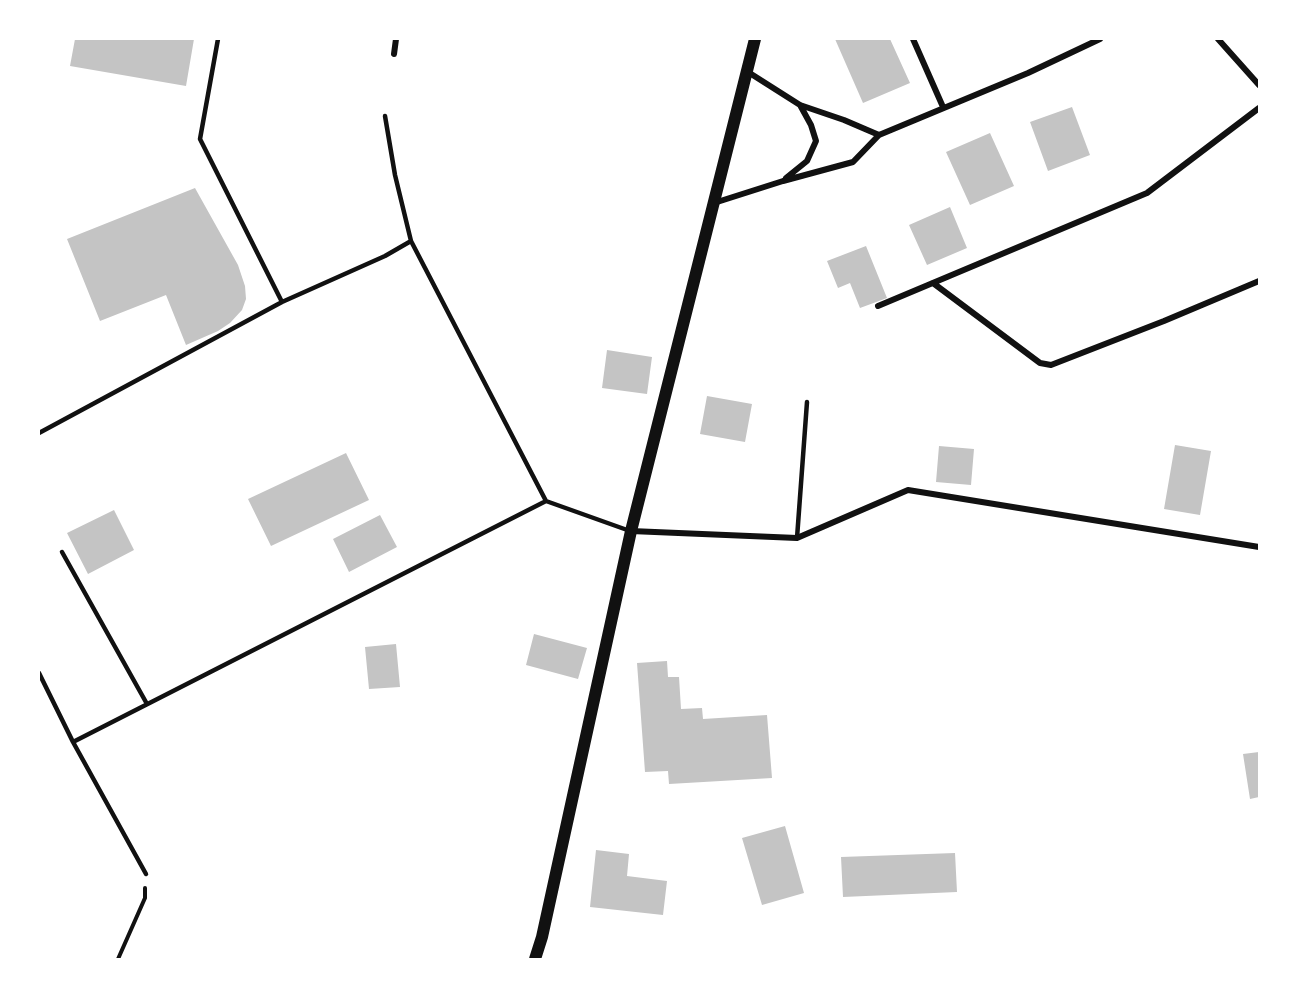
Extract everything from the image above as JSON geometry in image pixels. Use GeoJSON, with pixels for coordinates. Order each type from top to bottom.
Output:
{"type":"FeatureCollection","features":[{"type":"Feature","properties":{"kind":"main road"},"geometry":{"type":"LineString","coordinates":[[536,959],[632,531],[755,39]]}},
{"type":"Feature","properties":{"kind":"street"},"geometry":{"type":"LineString","coordinates":[[394,54],[396,39]]}},
{"type":"Feature","properties":{"kind":"street"},"geometry":{"type":"LineString","coordinates":[[913,39],[943,107]]}},
{"type":"Feature","properties":{"kind":"street"},"geometry":{"type":"LineString","coordinates":[[714,203],[853,162],[879,135],[1028,73],[1100,39]]}},
{"type":"Feature","properties":{"kind":"street"},"geometry":{"type":"LineString","coordinates":[[1218,39],[1259,85]]}},
{"type":"Feature","properties":{"kind":"street"},"geometry":{"type":"LineString","coordinates":[[748,72],[800,105],[879,135]]}},
{"type":"Feature","properties":{"kind":"street"},"geometry":{"type":"LineString","coordinates":[[783,181],[807,161],[816,141],[811,125],[800,105]]}},
{"type":"Feature","properties":{"kind":"street"},"geometry":{"type":"LineString","coordinates":[[878,306],[1147,193],[1259,108]]}},
{"type":"Feature","properties":{"kind":"street"},"geometry":{"type":"LineString","coordinates":[[933,283],[1040,363],[1052,365],[1259,281]]}},
{"type":"Feature","properties":{"kind":"street"},"geometry":{"type":"LineString","coordinates":[[632,531],[797,537],[908,490],[1259,547]]}},
{"type":"Feature","properties":{"kind":"lane"},"geometry":{"type":"LineString","coordinates":[[218,39],[200,139],[282,302]]}},
{"type":"Feature","properties":{"kind":"lane"},"geometry":{"type":"LineString","coordinates":[[386,116],[394,175],[411,242],[546,501],[632,531]]}},
{"type":"Feature","properties":{"kind":"lane"},"geometry":{"type":"LineString","coordinates":[[39,434],[282,302],[411,242]]}},
{"type":"Feature","properties":{"kind":"lane"},"geometry":{"type":"LineString","coordinates":[[797,537],[807,402]]}},
{"type":"Feature","properties":{"kind":"lane"},"geometry":{"type":"LineString","coordinates":[[73,742],[546,501]]}},
{"type":"Feature","properties":{"kind":"lane"},"geometry":{"type":"LineString","coordinates":[[62,552],[147,704]]}},
{"type":"Feature","properties":{"kind":"lane"},"geometry":{"type":"LineString","coordinates":[[39,673],[73,742],[146,874]]}},
{"type":"Feature","properties":{"kind":"path"},"geometry":{"type":"LineString","coordinates":[[118,959],[145,898],[146,874]]}},
{"type":"Feature","properties":{"kind":"building"},"geometry":{"type":"Polygon","coordinates":[[[75,39],[194,39],[186,86],[70,66],[75,39]]]}},
{"type":"Feature","properties":{"kind":"building"},"geometry":{"type":"Polygon","coordinates":[[[835,39],[890,39],[910,83],[863,103],[835,39]]]}},
{"type":"Feature","properties":{"kind":"building"},"geometry":{"type":"Polygon","coordinates":[[[1072,107],[1090,155],[1048,171],[1030,122],[1072,107]]]}},
{"type":"Feature","properties":{"kind":"building"},"geometry":{"type":"Polygon","coordinates":[[[990,133],[1014,186],[970,205],[946,152],[990,133]]]}},
{"type":"Feature","properties":{"kind":"building"},"geometry":{"type":"Polygon","coordinates":[[[195,188],[238,265],[245,286],[246,299],[242,310],[230,323],[218,331],[186,345],[166,295],[100,321],[67,239],[195,188]]]}},
{"type":"Feature","properties":{"kind":"building"},"geometry":{"type":"Polygon","coordinates":[[[950,207],[967,248],[927,265],[909,225],[950,207]]]}},
{"type":"Feature","properties":{"kind":"building"},"geometry":{"type":"Polygon","coordinates":[[[866,246],[887,298],[860,308],[850,283],[838,288],[827,261],[866,246]]]}},
{"type":"Feature","properties":{"kind":"building"},"geometry":{"type":"Polygon","coordinates":[[[607,350],[652,357],[647,394],[602,388],[607,350]]]}},
{"type":"Feature","properties":{"kind":"building"},"geometry":{"type":"Polygon","coordinates":[[[707,396],[752,404],[745,442],[700,434],[707,396]]]}},
{"type":"Feature","properties":{"kind":"building"},"geometry":{"type":"Polygon","coordinates":[[[1175,445],[1211,451],[1200,515],[1164,509],[1175,445]]]}},
{"type":"Feature","properties":{"kind":"building"},"geometry":{"type":"Polygon","coordinates":[[[939,446],[974,449],[971,485],[936,482],[939,446]]]}},
{"type":"Feature","properties":{"kind":"building"},"geometry":{"type":"Polygon","coordinates":[[[346,453],[369,500],[271,546],[248,499],[346,453]]]}},
{"type":"Feature","properties":{"kind":"building"},"geometry":{"type":"Polygon","coordinates":[[[114,510],[134,550],[88,574],[67,533],[114,510]]]}},
{"type":"Feature","properties":{"kind":"building"},"geometry":{"type":"Polygon","coordinates":[[[380,515],[397,547],[349,572],[333,539],[380,515]]]}},
{"type":"Feature","properties":{"kind":"building"},"geometry":{"type":"Polygon","coordinates":[[[534,634],[587,648],[578,679],[526,665],[534,634]]]}},
{"type":"Feature","properties":{"kind":"building"},"geometry":{"type":"Polygon","coordinates":[[[396,644],[400,687],[369,689],[365,647],[396,644]]]}},
{"type":"Feature","properties":{"kind":"building"},"geometry":{"type":"Polygon","coordinates":[[[667,661],[668,677],[679,677],[681,709],[702,708],[703,719],[767,715],[772,778],[669,784],[668,771],[645,772],[637,663],[667,661]]]}},
{"type":"Feature","properties":{"kind":"building"},"geometry":{"type":"Polygon","coordinates":[[[1259,752],[1259,797],[1250,799],[1243,754],[1259,752]]]}},
{"type":"Feature","properties":{"kind":"building"},"geometry":{"type":"Polygon","coordinates":[[[785,826],[804,893],[762,905],[742,838],[785,826]]]}},
{"type":"Feature","properties":{"kind":"building"},"geometry":{"type":"Polygon","coordinates":[[[596,850],[629,854],[627,876],[667,881],[663,915],[590,907],[596,850]]]}},
{"type":"Feature","properties":{"kind":"building"},"geometry":{"type":"Polygon","coordinates":[[[955,853],[957,892],[843,897],[841,857],[955,853]]]}}]}
